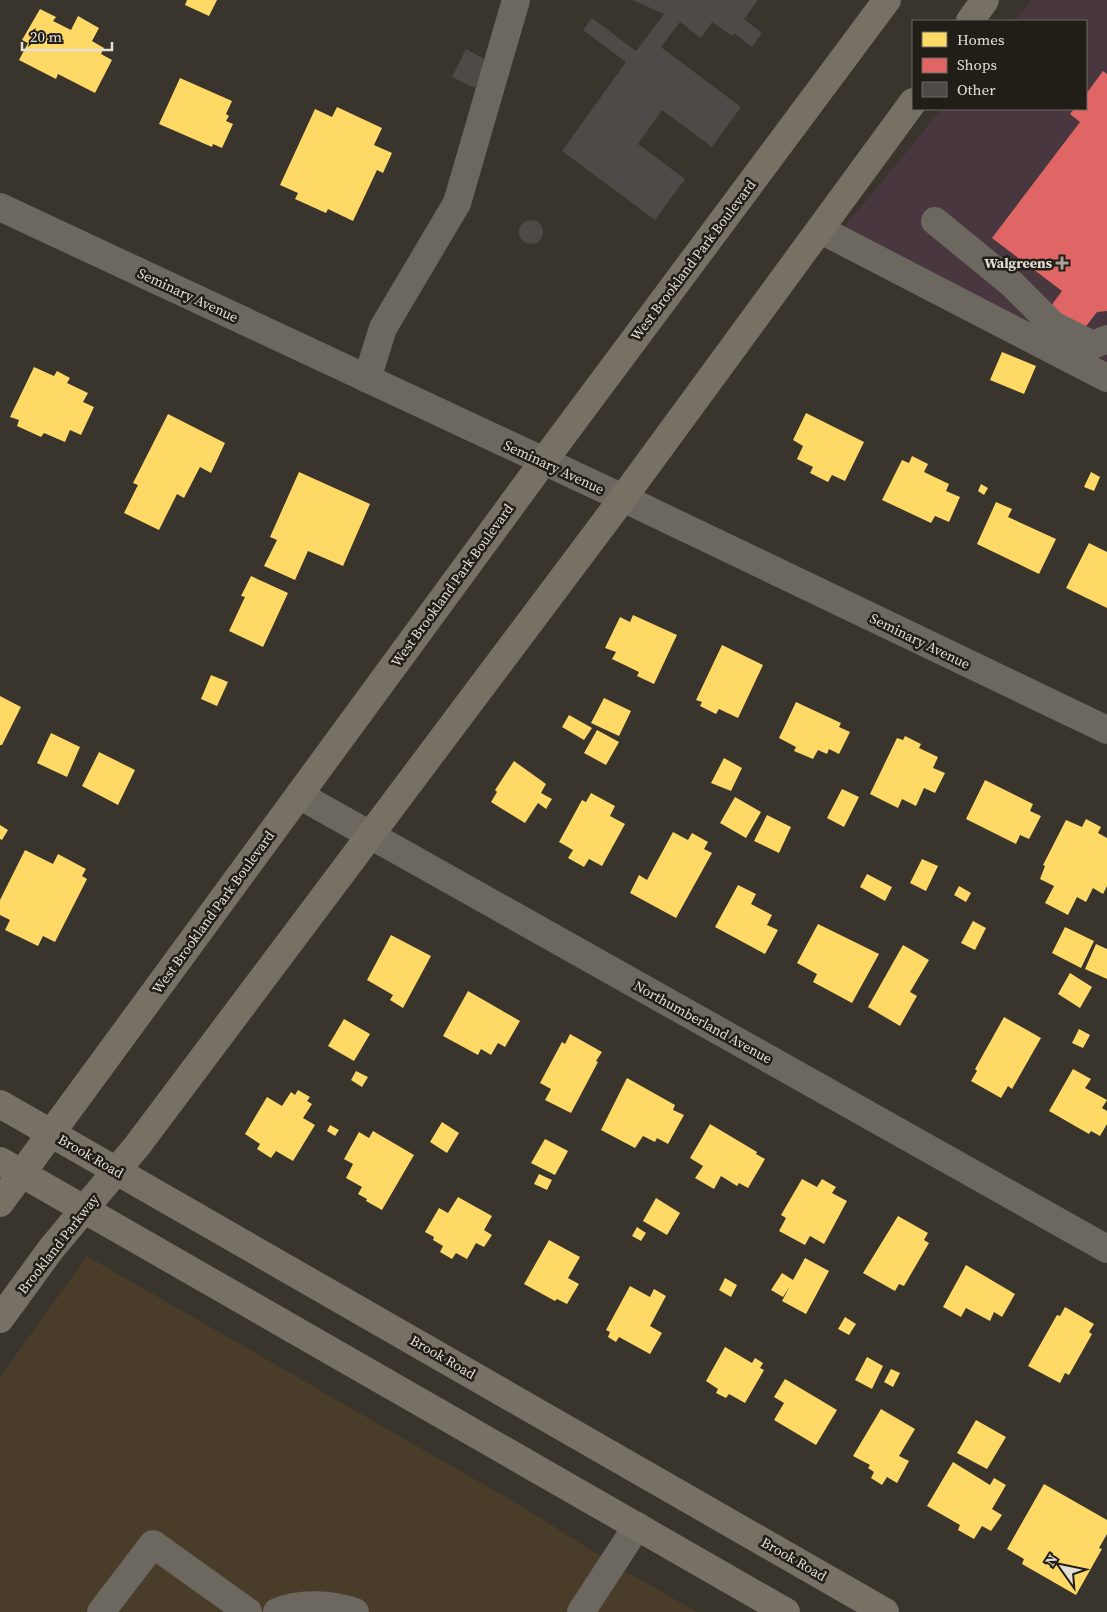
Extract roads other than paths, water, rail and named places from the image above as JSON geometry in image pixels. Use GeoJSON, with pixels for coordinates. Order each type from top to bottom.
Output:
{"type":"FeatureCollection","features":[{"type":"Feature","properties":{"kind":"main road","name":"West Brookland Park Boulevard"},"geometry":{"type":"LineString","coordinates":[[11,1168],[52,1133],[543,462],[887,0]]}},
{"type":"Feature","properties":{"kind":"main road"},"geometry":{"type":"LineString","coordinates":[[971,20],[985,0]]}},
{"type":"Feature","properties":{"kind":"main road"},"geometry":{"type":"LineString","coordinates":[[117,1170],[368,834],[623,498],[912,103]]}},
{"type":"Feature","properties":{"kind":"main road","name":"Brook Road"},"geometry":{"type":"LineString","coordinates":[[0,1104],[885,1612]]}},
{"type":"Feature","properties":{"kind":"main road"},"geometry":{"type":"LineString","coordinates":[[0,1203],[11,1168],[784,1612]]}},
{"type":"Feature","properties":{"kind":"main road","name":"Brookland Parkway"},"geometry":{"type":"LineString","coordinates":[[0,1319],[51,1249],[117,1170]]}},
{"type":"Feature","properties":{"kind":"street"},"geometry":{"type":"LineString","coordinates":[[367,379],[383,328],[457,203],[516,0]]}},
{"type":"Feature","properties":{"kind":"street","name":"Seminary Avenue"},"geometry":{"type":"LineString","coordinates":[[0,207],[623,498],[1107,730]]}},
{"type":"Feature","properties":{"kind":"street"},"geometry":{"type":"LineString","coordinates":[[936,221],[1012,284],[1053,325],[1093,345],[1107,339]]}},
{"type":"Feature","properties":{"kind":"street"},"geometry":{"type":"LineString","coordinates":[[821,230],[1107,378]]}},
{"type":"Feature","properties":{"kind":"street","name":"Northumberland Avenue"},"geometry":{"type":"LineString","coordinates":[[299,795],[1107,1249]]}},
{"type":"Feature","properties":{"kind":"street"},"geometry":{"type":"LineString","coordinates":[[581,1612],[637,1526]]}},
{"type":"Feature","properties":{"kind":"street"},"geometry":{"type":"LineString","coordinates":[[100,1612],[153,1544],[248,1612]]}},
{"type":"Feature","properties":{"kind":"street"},"geometry":{"type":"LineString","coordinates":[[277,1612],[303,1606],[324,1606],[355,1612]]}},
{"type":"Feature","properties":{"kind":"place","name":"Walgreens"},"geometry":{"type":"Point","coordinates":[1062,263]}}]}
